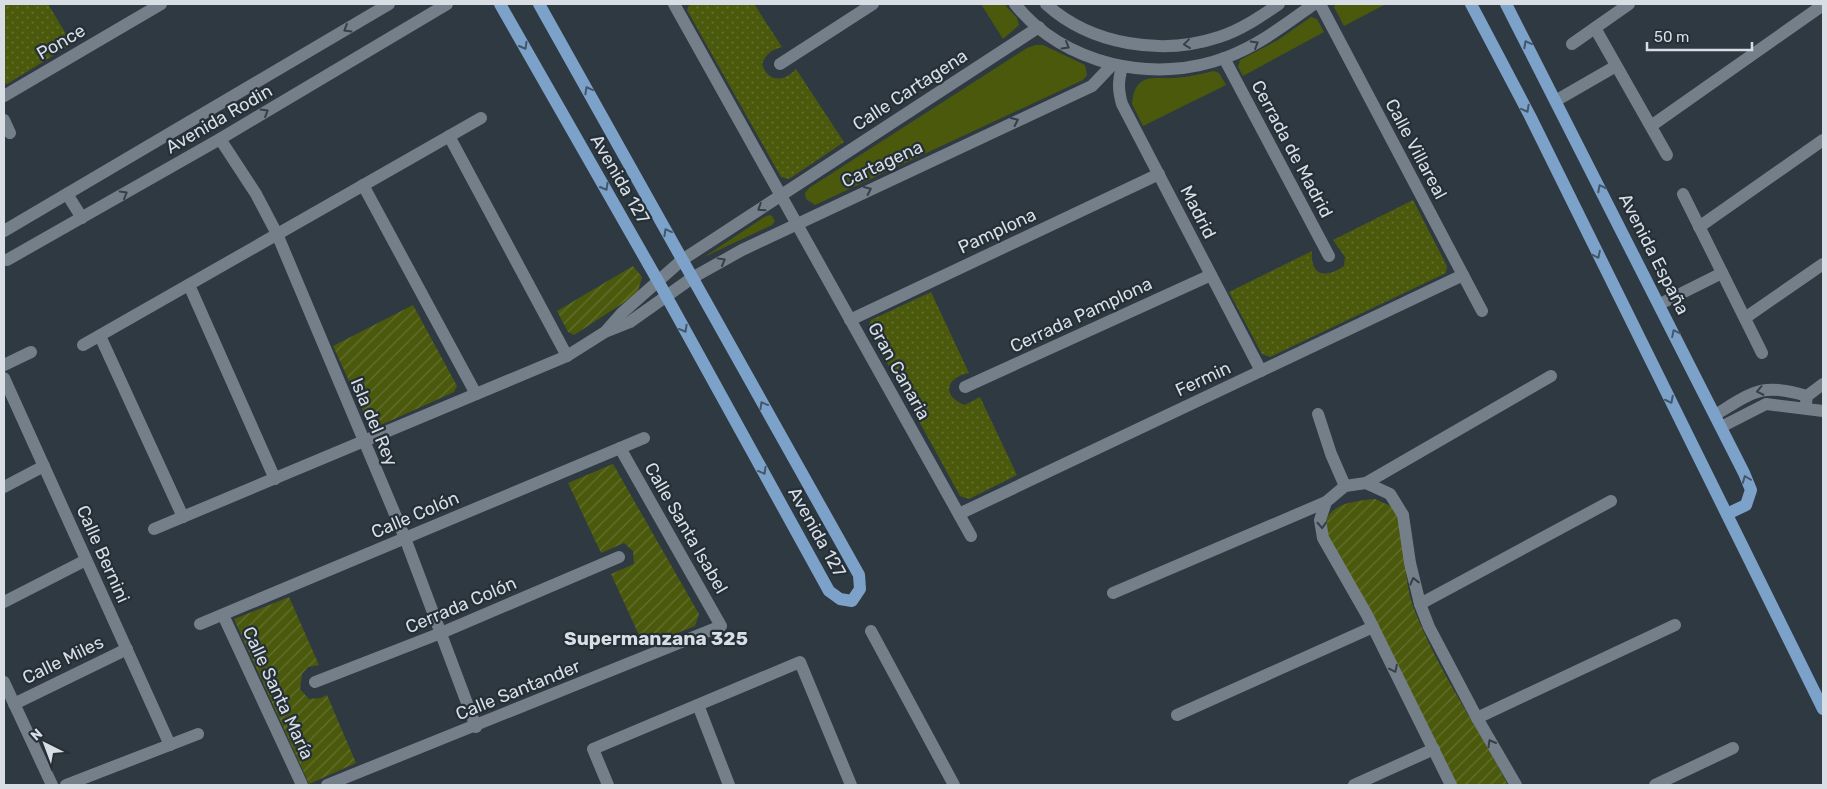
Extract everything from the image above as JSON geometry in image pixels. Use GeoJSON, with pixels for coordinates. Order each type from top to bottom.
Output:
{"type":"FeatureCollection","features":[{"type":"Feature","properties":{"kind":"main road","name":"Avenida 127"},"geometry":{"type":"LineString","coordinates":[[500,4],[658,281],[829,591],[840,599],[852,601],[860,589],[859,575],[539,4]]}},
{"type":"Feature","properties":{"kind":"main road"},"geometry":{"type":"LineString","coordinates":[[1471,4],[1530,116],[1823,709]]}},
{"type":"Feature","properties":{"kind":"main road","name":"Avenida España"},"geometry":{"type":"LineString","coordinates":[[1506,4],[1557,100],[1660,304],[1722,427],[1751,490],[1746,505],[1727,514]]}},
{"type":"Feature","properties":{"kind":"street","name":"Ponce"},"geometry":{"type":"LineString","coordinates":[[4,96],[161,4]]}},
{"type":"Feature","properties":{"kind":"street","name":"Avenida Rodin"},"geometry":{"type":"LineString","coordinates":[[4,232],[389,4]]}},
{"type":"Feature","properties":{"kind":"street","name":"Avenida Rodin"},"geometry":{"type":"LineString","coordinates":[[7,260],[220,139],[447,4]]}},
{"type":"Feature","properties":{"kind":"street"},"geometry":{"type":"LineString","coordinates":[[154,529],[566,356],[605,332],[622,313],[682,260],[781,195],[674,4]]}},
{"type":"Feature","properties":{"kind":"street"},"geometry":{"type":"LineString","coordinates":[[780,64],[873,4]]}},
{"type":"Feature","properties":{"kind":"street"},"geometry":{"type":"LineString","coordinates":[[1015,4],[1038,27],[1065,46],[1117,66],[1168,68],[1191,66],[1224,58],[1248,48],[1274,33],[1314,4]]}},
{"type":"Feature","properties":{"kind":"street"},"geometry":{"type":"LineString","coordinates":[[1046,4],[1078,26],[1105,38],[1141,45],[1166,46],[1192,44],[1219,37],[1240,28],[1279,4]]}},
{"type":"Feature","properties":{"kind":"street","name":"Calle Villareal"},"geometry":{"type":"LineString","coordinates":[[1320,4],[1482,311]]}},
{"type":"Feature","properties":{"kind":"street"},"geometry":{"type":"LineString","coordinates":[[1572,44],[1629,4]]}},
{"type":"Feature","properties":{"kind":"street"},"geometry":{"type":"LineString","coordinates":[[1651,126],[1823,5]]}},
{"type":"Feature","properties":{"kind":"street","name":"Calle Cartagena"},"geometry":{"type":"LineString","coordinates":[[781,195],[1038,27]]}},
{"type":"Feature","properties":{"kind":"street"},"geometry":{"type":"LineString","coordinates":[[1595,28],[1667,155]]}},
{"type":"Feature","properties":{"kind":"street","name":"Cerrada de Madrid"},"geometry":{"type":"LineString","coordinates":[[1224,58],[1329,256]]}},
{"type":"Feature","properties":{"kind":"street","name":"Madrid"},"geometry":{"type":"LineString","coordinates":[[1117,66],[1118,92],[1122,104],[1261,371]]}},
{"type":"Feature","properties":{"kind":"street","name":"Cartagena"},"geometry":{"type":"LineString","coordinates":[[605,332],[630,322],[692,278],[797,223],[1092,86],[1117,66]]}},
{"type":"Feature","properties":{"kind":"street"},"geometry":{"type":"LineString","coordinates":[[1557,100],[1616,66]]}},
{"type":"Feature","properties":{"kind":"street"},"geometry":{"type":"LineString","coordinates":[[84,345],[481,118]]}},
{"type":"Feature","properties":{"kind":"street"},"geometry":{"type":"LineString","coordinates":[[4,120],[10,133]]}},
{"type":"Feature","properties":{"kind":"street"},"geometry":{"type":"LineString","coordinates":[[449,136],[566,356]]}},
{"type":"Feature","properties":{"kind":"street","name":"Isla del Rey"},"geometry":{"type":"LineString","coordinates":[[220,139],[256,194],[277,234],[405,538],[476,727]]}},
{"type":"Feature","properties":{"kind":"street"},"geometry":{"type":"LineString","coordinates":[[1699,228],[1823,140]]}},
{"type":"Feature","properties":{"kind":"street","name":"Pamplona"},"geometry":{"type":"LineString","coordinates":[[850,320],[1158,174]]}},
{"type":"Feature","properties":{"kind":"street"},"geometry":{"type":"LineString","coordinates":[[363,185],[476,394]]}},
{"type":"Feature","properties":{"kind":"street"},"geometry":{"type":"LineString","coordinates":[[67,194],[82,218]]}},
{"type":"Feature","properties":{"kind":"street"},"geometry":{"type":"LineString","coordinates":[[1682,194],[1762,353]]}},
{"type":"Feature","properties":{"kind":"street","name":"Gran Canaria"},"geometry":{"type":"LineString","coordinates":[[781,195],[972,536]]}},
{"type":"Feature","properties":{"kind":"street"},"geometry":{"type":"LineString","coordinates":[[1745,318],[1823,264]]}},
{"type":"Feature","properties":{"kind":"street"},"geometry":{"type":"LineString","coordinates":[[1660,304],[1722,273]]}},
{"type":"Feature","properties":{"kind":"street","name":"Cerrada Pamplona"},"geometry":{"type":"LineString","coordinates":[[965,387],[1211,275]]}},
{"type":"Feature","properties":{"kind":"street","name":"Fermin"},"geometry":{"type":"LineString","coordinates":[[959,514],[1463,275]]}},
{"type":"Feature","properties":{"kind":"street"},"geometry":{"type":"LineString","coordinates":[[189,285],[275,479]]}},
{"type":"Feature","properties":{"kind":"street"},"geometry":{"type":"LineString","coordinates":[[100,336],[184,517]]}},
{"type":"Feature","properties":{"kind":"street"},"geometry":{"type":"LineString","coordinates":[[4,366],[31,352]]}},
{"type":"Feature","properties":{"kind":"street"},"geometry":{"type":"LineString","coordinates":[[1113,593],[1326,502],[1345,486],[1366,482],[1551,376]]}},
{"type":"Feature","properties":{"kind":"street","name":"Calle Bernini"},"geometry":{"type":"LineString","coordinates":[[4,378],[170,744]]}},
{"type":"Feature","properties":{"kind":"street"},"geometry":{"type":"LineString","coordinates":[[1805,409],[1807,396],[1823,384]]}},
{"type":"Feature","properties":{"kind":"street"},"geometry":{"type":"LineString","coordinates":[[1715,415],[1756,390],[1780,389],[1807,396]]}},
{"type":"Feature","properties":{"kind":"street"},"geometry":{"type":"LineString","coordinates":[[1722,427],[1766,404],[1823,411]]}},
{"type":"Feature","properties":{"kind":"street"},"geometry":{"type":"LineString","coordinates":[[1318,414],[1331,454],[1345,486]]}},
{"type":"Feature","properties":{"kind":"street","name":"Calle Colón"},"geometry":{"type":"LineString","coordinates":[[200,624],[644,438]]}},
{"type":"Feature","properties":{"kind":"street","name":"Calle Santa Isabel"},"geometry":{"type":"LineString","coordinates":[[620,448],[721,626]]}},
{"type":"Feature","properties":{"kind":"street"},"geometry":{"type":"LineString","coordinates":[[4,487],[44,466]]}},
{"type":"Feature","properties":{"kind":"street"},"geometry":{"type":"LineString","coordinates":[[1366,482],[1390,494],[1403,515],[1410,563],[1420,604],[1429,627],[1477,718],[1516,785]]}},
{"type":"Feature","properties":{"kind":"street"},"geometry":{"type":"LineString","coordinates":[[1420,604],[1611,501]]}},
{"type":"Feature","properties":{"kind":"street"},"geometry":{"type":"LineString","coordinates":[[1326,502],[1320,520],[1323,538],[1373,627],[1452,785]]}},
{"type":"Feature","properties":{"kind":"street","name":"Cerrada Colón"},"geometry":{"type":"LineString","coordinates":[[315,682],[441,633],[619,557]]}},
{"type":"Feature","properties":{"kind":"street"},"geometry":{"type":"LineString","coordinates":[[4,602],[86,560]]}},
{"type":"Feature","properties":{"kind":"street","name":"Calle Santa María"},"geometry":{"type":"LineString","coordinates":[[223,615],[302,785]]}},
{"type":"Feature","properties":{"kind":"street"},"geometry":{"type":"LineString","coordinates":[[1477,718],[1675,625]]}},
{"type":"Feature","properties":{"kind":"street","name":"Calle Santander"},"geometry":{"type":"LineString","coordinates":[[327,785],[476,727],[721,626]]}},
{"type":"Feature","properties":{"kind":"street"},"geometry":{"type":"LineString","coordinates":[[1177,715],[1373,627]]}},
{"type":"Feature","properties":{"kind":"street"},"geometry":{"type":"LineString","coordinates":[[871,631],[954,785]]}},
{"type":"Feature","properties":{"kind":"street","name":"Calle Miles"},"geometry":{"type":"LineString","coordinates":[[14,704],[127,649]]}},
{"type":"Feature","properties":{"kind":"street"},"geometry":{"type":"LineString","coordinates":[[608,785],[593,749],[800,662],[851,785]]}},
{"type":"Feature","properties":{"kind":"street"},"geometry":{"type":"LineString","coordinates":[[4,682],[52,785]]}},
{"type":"Feature","properties":{"kind":"street"},"geometry":{"type":"LineString","coordinates":[[698,705],[729,785]]}},
{"type":"Feature","properties":{"kind":"street"},"geometry":{"type":"LineString","coordinates":[[66,785],[198,734]]}},
{"type":"Feature","properties":{"kind":"street"},"geometry":{"type":"LineString","coordinates":[[1655,785],[1733,748]]}},
{"type":"Feature","properties":{"kind":"street"},"geometry":{"type":"LineString","coordinates":[[1354,785],[1434,749]]}},
{"type":"Feature","properties":{"kind":"green space"},"geometry":{"type":"Polygon","coordinates":[[[4,4],[48,4],[72,44],[7,84],[4,83],[4,4]]]}},
{"type":"Feature","properties":{"kind":"green space"},"geometry":{"type":"Polygon","coordinates":[[[690,4],[754,4],[782,47],[767,55],[762,64],[768,75],[782,78],[796,69],[844,142],[789,179],[781,177],[687,10],[690,4]]]}},
{"type":"Feature","properties":{"kind":"green space"},"geometry":{"type":"Polygon","coordinates":[[[981,4],[1004,4],[1017,18],[1019,25],[1003,39],[981,4]]]}},
{"type":"Feature","properties":{"kind":"green space"},"geometry":{"type":"Polygon","coordinates":[[[1335,4],[1386,4],[1344,26],[1334,7],[1335,4]]]}},
{"type":"Feature","properties":{"kind":"green space"},"geometry":{"type":"Polygon","coordinates":[[[1311,17],[1317,19],[1324,32],[1243,76],[1238,67],[1240,60],[1278,40],[1311,17]]]}},
{"type":"Feature","properties":{"kind":"green space"},"geometry":{"type":"Polygon","coordinates":[[[1043,45],[1085,65],[1087,75],[1083,80],[815,205],[806,199],[805,193],[809,188],[1027,48],[1043,45]]]}},
{"type":"Feature","properties":{"kind":"green space"},"geometry":{"type":"Polygon","coordinates":[[[1214,71],[1219,73],[1226,85],[1143,126],[1132,104],[1134,94],[1141,82],[1152,78],[1180,78],[1214,71]]]}},
{"type":"Feature","properties":{"kind":"green space"},"geometry":{"type":"Polygon","coordinates":[[[1413,200],[1447,266],[1446,273],[1270,357],[1262,354],[1229,292],[1312,251],[1313,266],[1316,270],[1325,274],[1337,270],[1344,266],[1345,257],[1333,240],[1413,200]]]}},
{"type":"Feature","properties":{"kind":"green space"},"geometry":{"type":"Polygon","coordinates":[[[771,215],[775,221],[772,225],[704,257],[766,216],[771,215]]]}},
{"type":"Feature","properties":{"kind":"green space"},"geometry":{"type":"Polygon","coordinates":[[[633,266],[642,277],[637,294],[574,335],[568,332],[557,311],[633,266]]]}},
{"type":"Feature","properties":{"kind":"green space"},"geometry":{"type":"Polygon","coordinates":[[[931,292],[969,373],[955,378],[951,383],[949,387],[952,397],[965,405],[980,397],[1017,475],[969,499],[960,496],[868,328],[871,320],[931,292]]]}},
{"type":"Feature","properties":{"kind":"green space"},"geometry":{"type":"Polygon","coordinates":[[[413,305],[457,386],[454,392],[381,425],[368,422],[333,346],[413,305]]]}},
{"type":"Feature","properties":{"kind":"green space"},"geometry":{"type":"Polygon","coordinates":[[[613,464],[699,614],[695,626],[644,646],[611,574],[634,564],[633,551],[624,543],[601,553],[568,483],[613,464]]]}},
{"type":"Feature","properties":{"kind":"green space"},"geometry":{"type":"Polygon","coordinates":[[[1375,499],[1395,508],[1402,532],[1407,582],[1413,606],[1445,675],[1508,785],[1454,785],[1326,536],[1325,526],[1327,517],[1332,511],[1348,503],[1375,499]]]}},
{"type":"Feature","properties":{"kind":"green space"},"geometry":{"type":"Polygon","coordinates":[[[289,597],[319,665],[308,667],[302,674],[300,689],[309,699],[321,698],[327,695],[356,763],[309,784],[234,619],[289,597]]]}},
{"type":"Feature","properties":{"kind":"district","name":"Supermanzana 325"},"geometry":{"type":"Point","coordinates":[656,638]}}]}
